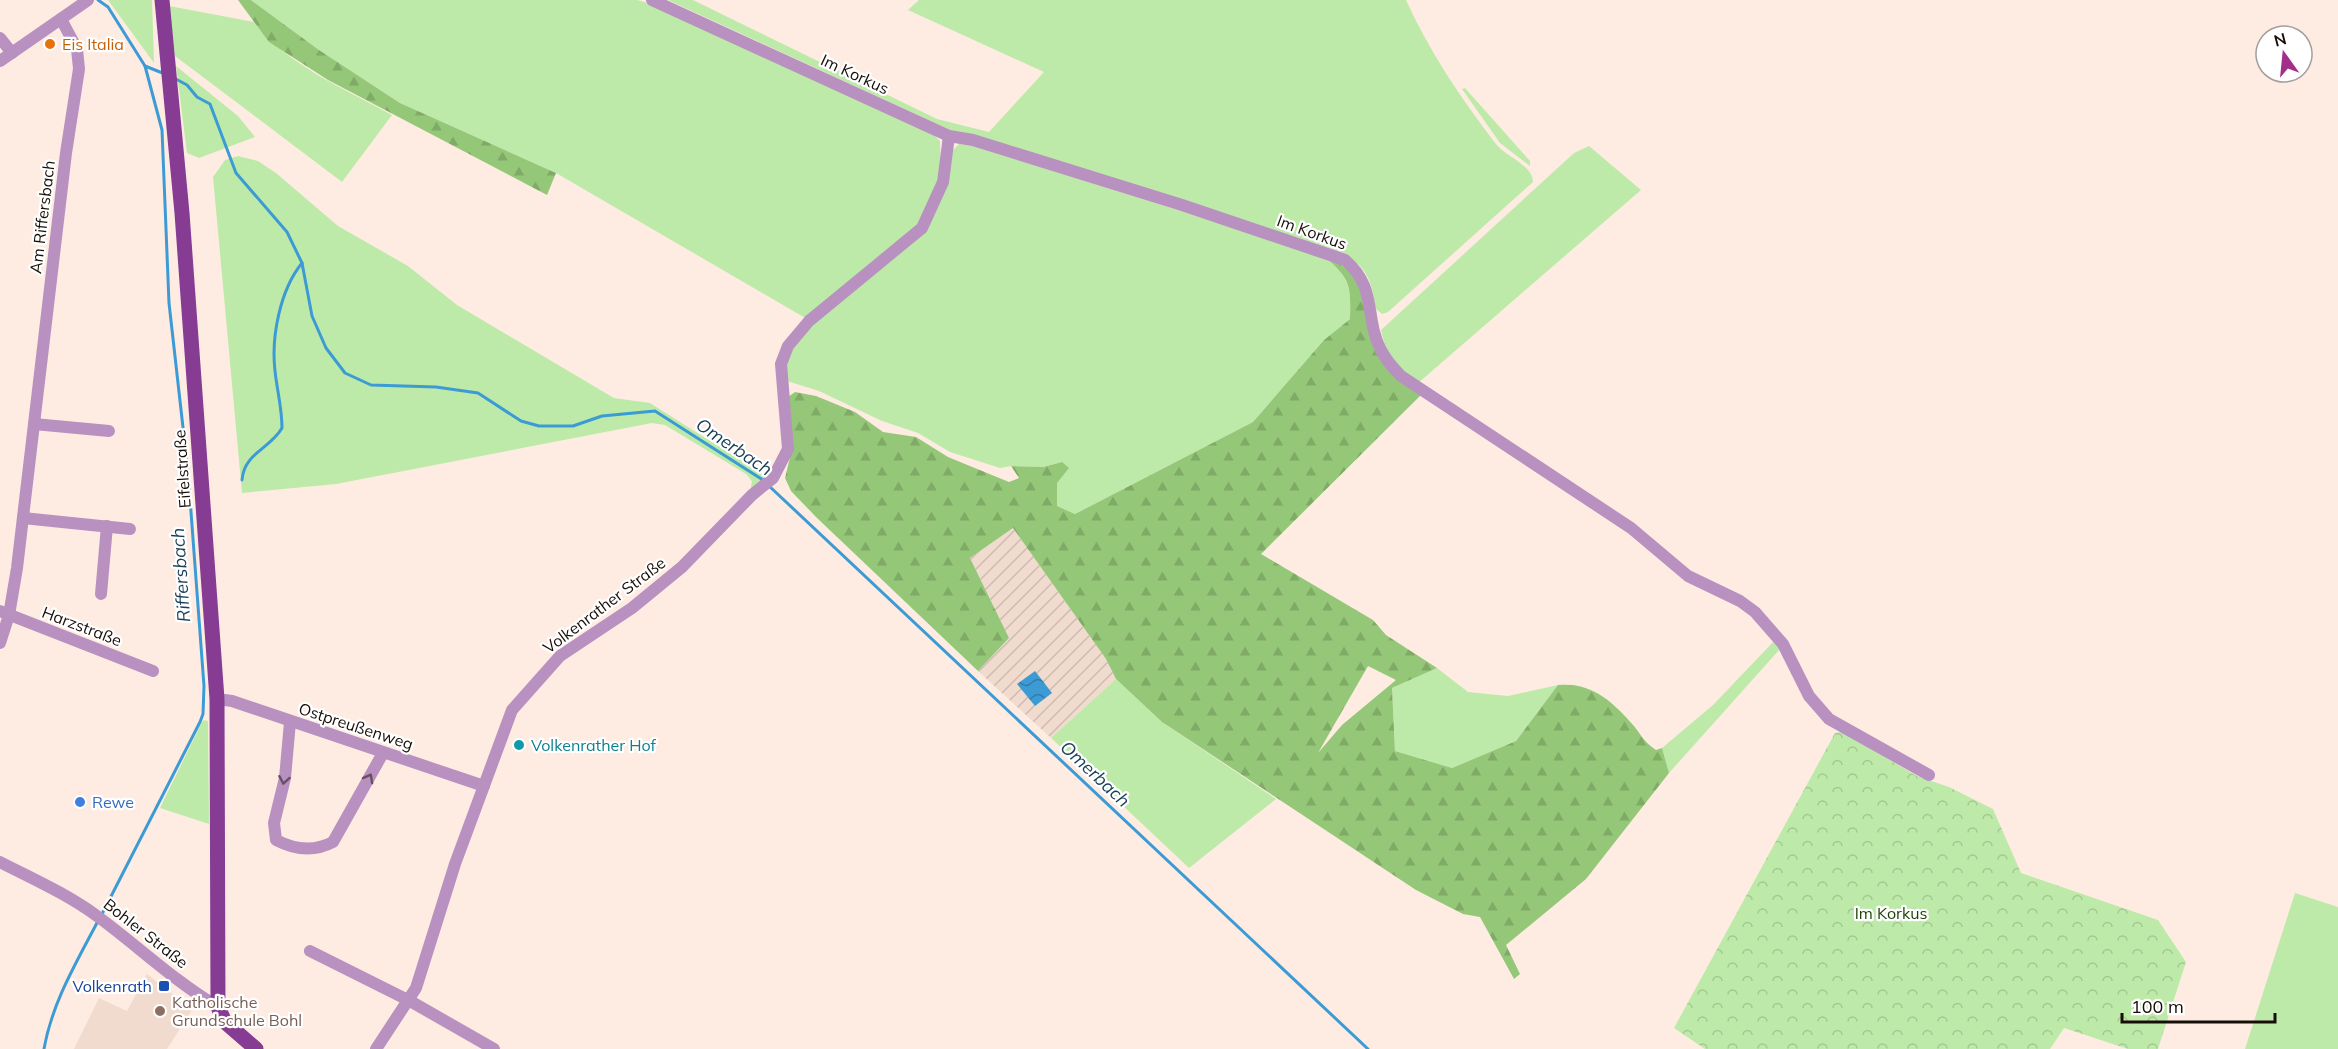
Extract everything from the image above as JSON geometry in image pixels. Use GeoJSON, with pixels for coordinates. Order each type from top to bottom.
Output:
{"type":"FeatureCollection","features":[{"type":"Feature","properties":{"kind":"main road","name":"Eifelstraße"},"geometry":{"type":"LineString","coordinates":[[162,0],[171,88],[217,699],[218,1007]]}},
{"type":"Feature","properties":{"kind":"main road","name":"Bohler Straße"},"geometry":{"type":"LineString","coordinates":[[218,1007],[225,1022],[256,1049]]}},
{"type":"Feature","properties":{"kind":"street"},"geometry":{"type":"LineString","coordinates":[[0,61],[88,0]]}},
{"type":"Feature","properties":{"kind":"street","name":"Im Korkus"},"geometry":{"type":"LineString","coordinates":[[652,0],[949,136],[973,140],[1171,201],[1345,260],[1357,270],[1364,282],[1380,349],[1401,376],[1631,528],[1688,576],[1740,601],[1755,612],[1784,644],[1809,696],[1829,719],[1929,775]]}},
{"type":"Feature","properties":{"kind":"street","name":"Am Riffersbach"},"geometry":{"type":"LineString","coordinates":[[0,643],[23,518],[66,153],[79,69],[77,49],[61,19]]}},
{"type":"Feature","properties":{"kind":"street"},"geometry":{"type":"LineString","coordinates":[[0,38],[12,53]]}},
{"type":"Feature","properties":{"kind":"street","name":"Volkenrather Straße"},"geometry":{"type":"LineString","coordinates":[[376,1049],[410,1001],[512,710],[522,695],[560,656],[632,608],[682,567],[766,484],[788,450],[781,364],[788,346],[809,321],[922,228],[943,182],[949,136]]}},
{"type":"Feature","properties":{"kind":"street"},"geometry":{"type":"LineString","coordinates":[[34,424],[109,431]]}},
{"type":"Feature","properties":{"kind":"street"},"geometry":{"type":"LineString","coordinates":[[23,518],[130,529]]}},
{"type":"Feature","properties":{"kind":"street"},"geometry":{"type":"LineString","coordinates":[[101,594],[107,526]]}},
{"type":"Feature","properties":{"kind":"street","name":"Harzstraße"},"geometry":{"type":"LineString","coordinates":[[5,613],[153,671]]}},
{"type":"Feature","properties":{"kind":"street","name":"Ostpreußenweg"},"geometry":{"type":"LineString","coordinates":[[217,699],[484,786]]}},
{"type":"Feature","properties":{"kind":"street"},"geometry":{"type":"LineString","coordinates":[[290,722],[285,778],[274,823],[276,840],[288,846],[307,849],[323,848],[333,842],[383,753]]}},
{"type":"Feature","properties":{"kind":"street","name":"Bohler Straße"},"geometry":{"type":"LineString","coordinates":[[0,862],[71,898],[108,924],[180,982],[218,1007]]}},
{"type":"Feature","properties":{"kind":"street"},"geometry":{"type":"LineString","coordinates":[[310,951],[410,1001],[494,1049]]}},
{"type":"Feature","properties":{"kind":"shaded area"},"geometry":{"type":"Polygon","coordinates":[[[1013,528],[1106,659],[1116,679],[1051,738],[978,671],[1009,638],[970,558],[1013,528]]]}},
{"type":"Feature","properties":{"kind":"shaded area","name":"Katholische Grundschule Bohl"},"geometry":{"type":"Polygon","coordinates":[[[147,974],[192,1010],[167,1049],[74,1049],[99,998],[127,1011],[147,974]]]}},
{"type":"Feature","properties":{"kind":"green space"},"geometry":{"type":"Polygon","coordinates":[[[108,0],[152,0],[154,63],[108,0]]]}},
{"type":"Feature","properties":{"kind":"green space"},"geometry":{"type":"Polygon","coordinates":[[[238,0],[251,0],[319,50],[400,103],[556,173],[547,195],[328,80],[269,42],[238,0]]]}},
{"type":"Feature","properties":{"kind":"green space"},"geometry":{"type":"Polygon","coordinates":[[[251,0],[637,0],[652,4],[931,132],[940,141],[941,182],[921,222],[807,319],[556,173],[400,103],[319,50],[251,0]]]}},
{"type":"Feature","properties":{"kind":"green space"},"geometry":{"type":"Polygon","coordinates":[[[668,0],[693,0],[937,119],[989,132],[1044,72],[908,10],[919,0],[1406,0],[1447,75],[1471,110],[1500,149],[1529,171],[1533,182],[1388,312],[1382,314],[1376,309],[1371,285],[1365,272],[1347,255],[950,130],[668,0]]]}},
{"type":"Feature","properties":{"kind":"green space"},"geometry":{"type":"Polygon","coordinates":[[[169,6],[254,22],[267,37],[300,63],[392,115],[342,182],[175,56],[169,6]]]}},
{"type":"Feature","properties":{"kind":"green space"},"geometry":{"type":"Polygon","coordinates":[[[176,66],[238,116],[255,137],[199,158],[187,153],[176,66]]]}},
{"type":"Feature","properties":{"kind":"green space"},"geometry":{"type":"Polygon","coordinates":[[[1465,88],[1530,161],[1530,166],[1500,143],[1462,89],[1465,88]]]}},
{"type":"Feature","properties":{"kind":"green space"},"geometry":{"type":"Polygon","coordinates":[[[961,142],[1324,256],[1339,270],[1347,283],[1350,297],[1350,319],[1324,340],[1253,422],[1075,514],[1057,506],[1057,483],[1062,462],[1043,467],[1000,468],[950,452],[918,433],[882,421],[819,391],[787,381],[785,364],[791,348],[812,325],[926,228],[952,151],[961,142]]]}},
{"type":"Feature","properties":{"kind":"green space"},"geometry":{"type":"Polygon","coordinates":[[[1589,146],[1641,190],[1417,384],[1393,360],[1381,330],[1574,153],[1589,146]]]}},
{"type":"Feature","properties":{"kind":"green space"},"geometry":{"type":"Polygon","coordinates":[[[238,156],[258,161],[276,173],[338,226],[408,266],[457,305],[614,398],[650,403],[764,475],[765,480],[750,492],[752,481],[746,474],[665,425],[652,423],[336,484],[242,493],[213,177],[225,160],[238,156]]]}},
{"type":"Feature","properties":{"kind":"green space"},"geometry":{"type":"Polygon","coordinates":[[[1324,256],[1351,273],[1363,294],[1376,348],[1390,365],[1422,394],[1261,554],[1373,620],[1386,635],[1437,668],[1392,688],[1395,751],[1452,768],[1516,741],[1558,685],[1570,685],[1591,690],[1609,701],[1626,717],[1649,745],[1656,750],[1662,748],[1669,773],[1586,879],[1506,945],[1520,974],[1514,979],[1480,917],[1463,914],[1416,890],[1162,722],[1116,679],[1106,659],[1013,528],[970,558],[1009,638],[978,671],[816,517],[791,491],[785,478],[792,449],[788,397],[795,392],[816,396],[855,412],[883,432],[916,437],[948,457],[1009,482],[1019,478],[1011,466],[1043,467],[1062,462],[1069,468],[1057,483],[1057,506],[1075,514],[1253,422],[1324,340],[1350,319],[1350,297],[1347,283],[1339,270],[1324,256]],[[1368,666],[1318,753],[1342,725],[1396,680],[1368,666]]]}},
{"type":"Feature","properties":{"kind":"green space"},"geometry":{"type":"Polygon","coordinates":[[[1776,639],[1781,648],[1669,773],[1662,748],[1713,705],[1776,639]]]}},
{"type":"Feature","properties":{"kind":"green space"},"geometry":{"type":"Polygon","coordinates":[[[1437,668],[1468,692],[1508,696],[1558,685],[1516,741],[1452,768],[1395,751],[1392,688],[1437,668]]]}},
{"type":"Feature","properties":{"kind":"green space"},"geometry":{"type":"Polygon","coordinates":[[[1116,679],[1162,722],[1276,799],[1189,868],[1051,738],[1116,679]]]}},
{"type":"Feature","properties":{"kind":"green space"},"geometry":{"type":"Polygon","coordinates":[[[203,720],[208,721],[209,824],[160,808],[203,720]]]}},
{"type":"Feature","properties":{"kind":"green space","name":"Im Korkus"},"geometry":{"type":"Polygon","coordinates":[[[1842,732],[1917,776],[1949,787],[1993,809],[2021,873],[2158,920],[2186,962],[2158,1049],[2128,1049],[2064,1028],[2050,1049],[1705,1049],[1674,1028],[1835,733],[1842,732]]]}},
{"type":"Feature","properties":{"kind":"green space"},"geometry":{"type":"Polygon","coordinates":[[[2295,893],[2338,907],[2338,1049],[2245,1049],[2295,893]]]}},
{"type":"Feature","properties":{"kind":"water"},"geometry":{"type":"Polygon","coordinates":[[[1035,671],[1052,693],[1035,706],[1017,684],[1035,671]]]}},
{"type":"Feature","properties":{"kind":"waterway","name":"Omerbach"},"geometry":{"type":"LineString","coordinates":[[98,0],[108,7],[145,66],[165,74]]}},
{"type":"Feature","properties":{"kind":"waterway","name":"Riffersbach"},"geometry":{"type":"LineString","coordinates":[[101,916],[203,714],[204,686],[188,472],[169,303],[162,130],[145,66]]}},
{"type":"Feature","properties":{"kind":"waterway","name":"Omerbach"},"geometry":{"type":"LineString","coordinates":[[174,78],[187,85],[197,97],[210,104],[236,173],[287,232],[302,263],[312,316],[326,348],[345,373],[371,385],[436,387],[478,393],[521,421],[539,426],[573,426],[602,416],[655,411],[763,480]]}},
{"type":"Feature","properties":{"kind":"waterway"},"geometry":{"type":"LineString","coordinates":[[242,480],[247,463],[282,428],[274,344],[283,300],[294,274],[302,263]]}},
{"type":"Feature","properties":{"kind":"waterway","name":"Omerbach"},"geometry":{"type":"LineString","coordinates":[[768,485],[1368,1049]]}},
{"type":"Feature","properties":{"kind":"waterway","name":"Riffersbach"},"geometry":{"type":"LineString","coordinates":[[44,1049],[59,999],[98,921]]}},
{"type":"Feature","properties":{"kind":"place","name":"Eis Italia"},"geometry":{"type":"Point","coordinates":[50,44]}},
{"type":"Feature","properties":{"kind":"place","name":"Volkenrather Hof"},"geometry":{"type":"Point","coordinates":[519,745]}},
{"type":"Feature","properties":{"kind":"place","name":"Rewe"},"geometry":{"type":"Point","coordinates":[80,802]}},
{"type":"Feature","properties":{"kind":"place","name":"Volkenrath"},"geometry":{"type":"Point","coordinates":[164,986]}},
{"type":"Feature","properties":{"kind":"place","name":"Katholische Grundschule Bohl"},"geometry":{"type":"Point","coordinates":[160,1011]}}]}
